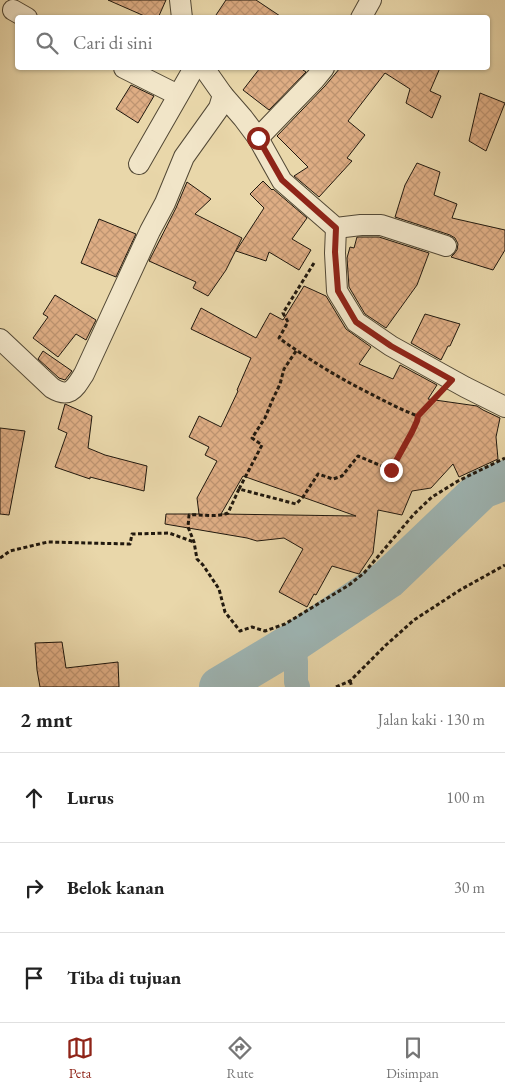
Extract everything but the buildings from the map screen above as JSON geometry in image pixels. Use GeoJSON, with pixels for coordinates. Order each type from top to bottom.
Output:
{"type":"FeatureCollection","features":[{"type":"Feature","properties":{"kind":"street"},"geometry":{"type":"LineString","coordinates":[[180,0],[182,15]]}},
{"type":"Feature","properties":{"kind":"street"},"geometry":{"type":"LineString","coordinates":[[363,15],[371,0]]}},
{"type":"Feature","properties":{"kind":"street"},"geometry":{"type":"LineString","coordinates":[[128,70],[178,95]]}},
{"type":"Feature","properties":{"kind":"street"},"geometry":{"type":"LineString","coordinates":[[139,164],[193,70]]}},
{"type":"Feature","properties":{"kind":"street"},"geometry":{"type":"LineString","coordinates":[[205,70],[258,138],[282,180],[336,228]]}},
{"type":"Feature","properties":{"kind":"street"},"geometry":{"type":"LineString","coordinates":[[258,138],[322,70]]}},
{"type":"Feature","properties":{"kind":"street"},"geometry":{"type":"LineString","coordinates":[[0,339],[52,388],[58,391],[69,392],[75,388],[84,374],[150,231],[165,203],[184,157],[219,108],[223,95]]}},
{"type":"Feature","properties":{"kind":"street"},"geometry":{"type":"LineString","coordinates":[[336,228],[361,224],[381,225],[446,246]]}},
{"type":"Feature","properties":{"kind":"street"},"geometry":{"type":"LineString","coordinates":[[336,228],[335,252],[338,291],[356,322],[391,346],[505,407]]}},
{"type":"Feature","properties":{"kind":"path"},"geometry":{"type":"LineString","coordinates":[[318,257],[283,313],[288,322],[279,338],[337,376],[401,410],[418,416]]}},
{"type":"Feature","properties":{"kind":"path"},"geometry":{"type":"LineString","coordinates":[[296,350],[284,369],[280,384],[252,438],[262,445],[228,513],[221,516],[188,515],[188,527],[194,542],[197,559],[219,589],[225,612],[240,631],[252,627],[265,632],[285,624],[349,585],[364,573],[414,514],[432,497],[458,481],[505,458]]}},
{"type":"Feature","properties":{"kind":"path"},"geometry":{"type":"LineString","coordinates":[[239,489],[296,504],[304,497],[318,474],[333,479],[342,476],[358,456],[391,470],[415,426],[418,416],[452,380]]}},
{"type":"Feature","properties":{"kind":"path"},"geometry":{"type":"LineString","coordinates":[[0,558],[10,552],[48,542],[130,544],[132,534],[169,533],[194,542]]}},
{"type":"Feature","properties":{"kind":"path"},"geometry":{"type":"LineString","coordinates":[[336,687],[350,681],[414,620],[460,590],[505,565]]}},
{"type":"Feature","properties":{"kind":"path"},"geometry":{"type":"LineString","coordinates":[[350,681],[352,687]]}},
{"type":"Feature","properties":{"kind":"waterway"},"geometry":{"type":"LineString","coordinates":[[219,687],[294,642],[388,579],[482,489],[505,480]]}},
{"type":"Feature","properties":{"kind":"waterway"},"geometry":{"type":"LineString","coordinates":[[294,642],[296,682],[298,687]]}},
{"type":"Feature","properties":{"kind":"route"},"geometry":{"type":"LineString","coordinates":[[258,138],[282,180],[336,228],[335,252],[338,291],[356,322],[391,346],[452,380],[418,416],[412,432],[391,470]]}}]}
